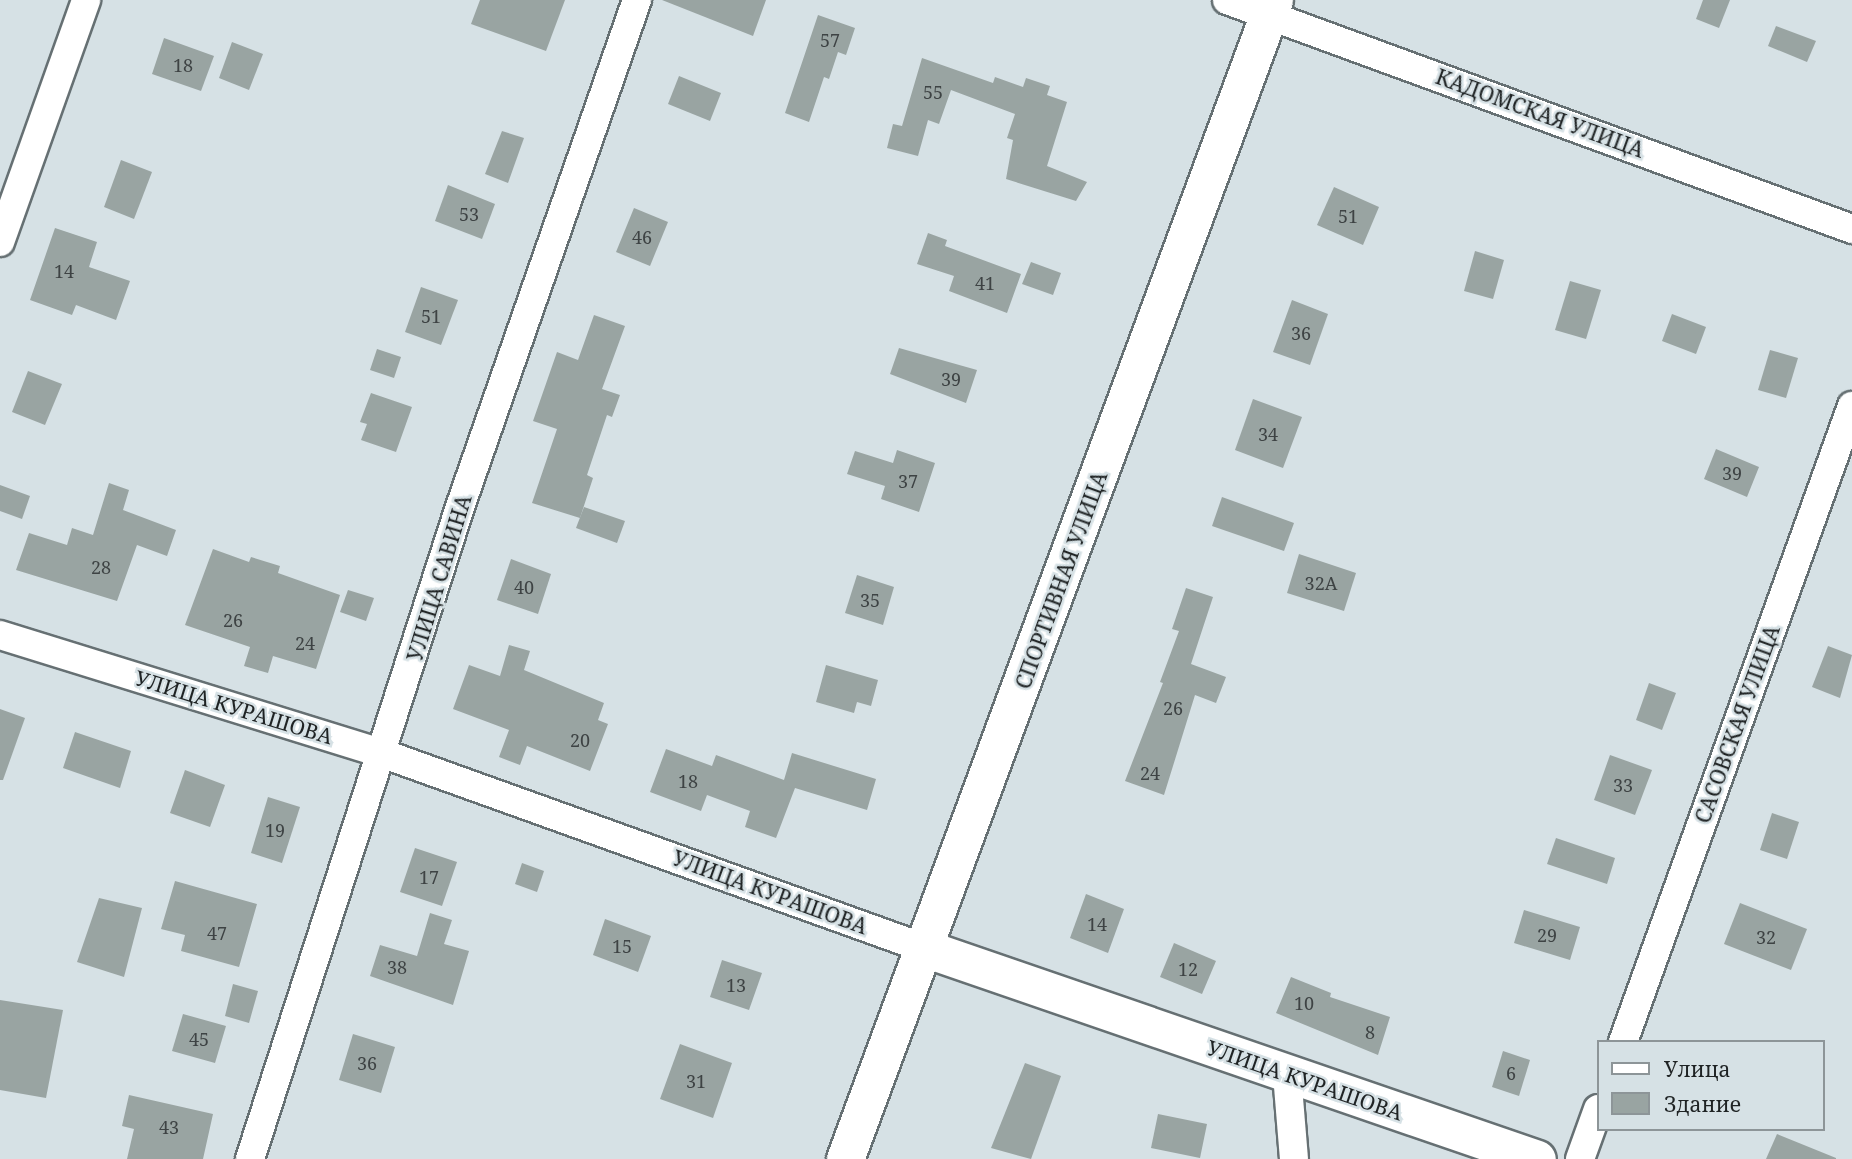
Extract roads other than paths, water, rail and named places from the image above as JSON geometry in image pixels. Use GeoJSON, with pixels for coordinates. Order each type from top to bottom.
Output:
{"type":"FeatureCollection","features":[{"type":"Feature","properties":{"kind":"street"},"geometry":{"type":"LineString","coordinates":[[0,242],[86,0]]}},
{"type":"Feature","properties":{"kind":"street","name":"УЛИЦА САВИНА"},"geometry":{"type":"LineString","coordinates":[[250,1159],[268,1092],[384,754],[460,507],[636,0]]}},
{"type":"Feature","properties":{"kind":"street","name":"КАДОМСКАЯ УЛИЦА"},"geometry":{"type":"LineString","coordinates":[[1227,0],[1272,7],[1852,229]]}},
{"type":"Feature","properties":{"kind":"street","name":"СПОРТИВНАЯ УЛИЦА"},"geometry":{"type":"LineString","coordinates":[[845,1159],[1272,7]]}},
{"type":"Feature","properties":{"kind":"street","name":"САСОВСКАЯ УЛИЦА"},"geometry":{"type":"LineString","coordinates":[[1624,1040],[1852,406]]}},
{"type":"Feature","properties":{"kind":"street","name":"УЛИЦА КУРАШОВА"},"geometry":{"type":"LineString","coordinates":[[0,635],[384,754],[925,948],[1537,1159]]}},
{"type":"Feature","properties":{"kind":"street"},"geometry":{"type":"LineString","coordinates":[[1287,1074],[1294,1159]]}},
{"type":"Feature","properties":{"kind":"street"},"geometry":{"type":"LineString","coordinates":[[1580,1159],[1596,1115]]}}]}
